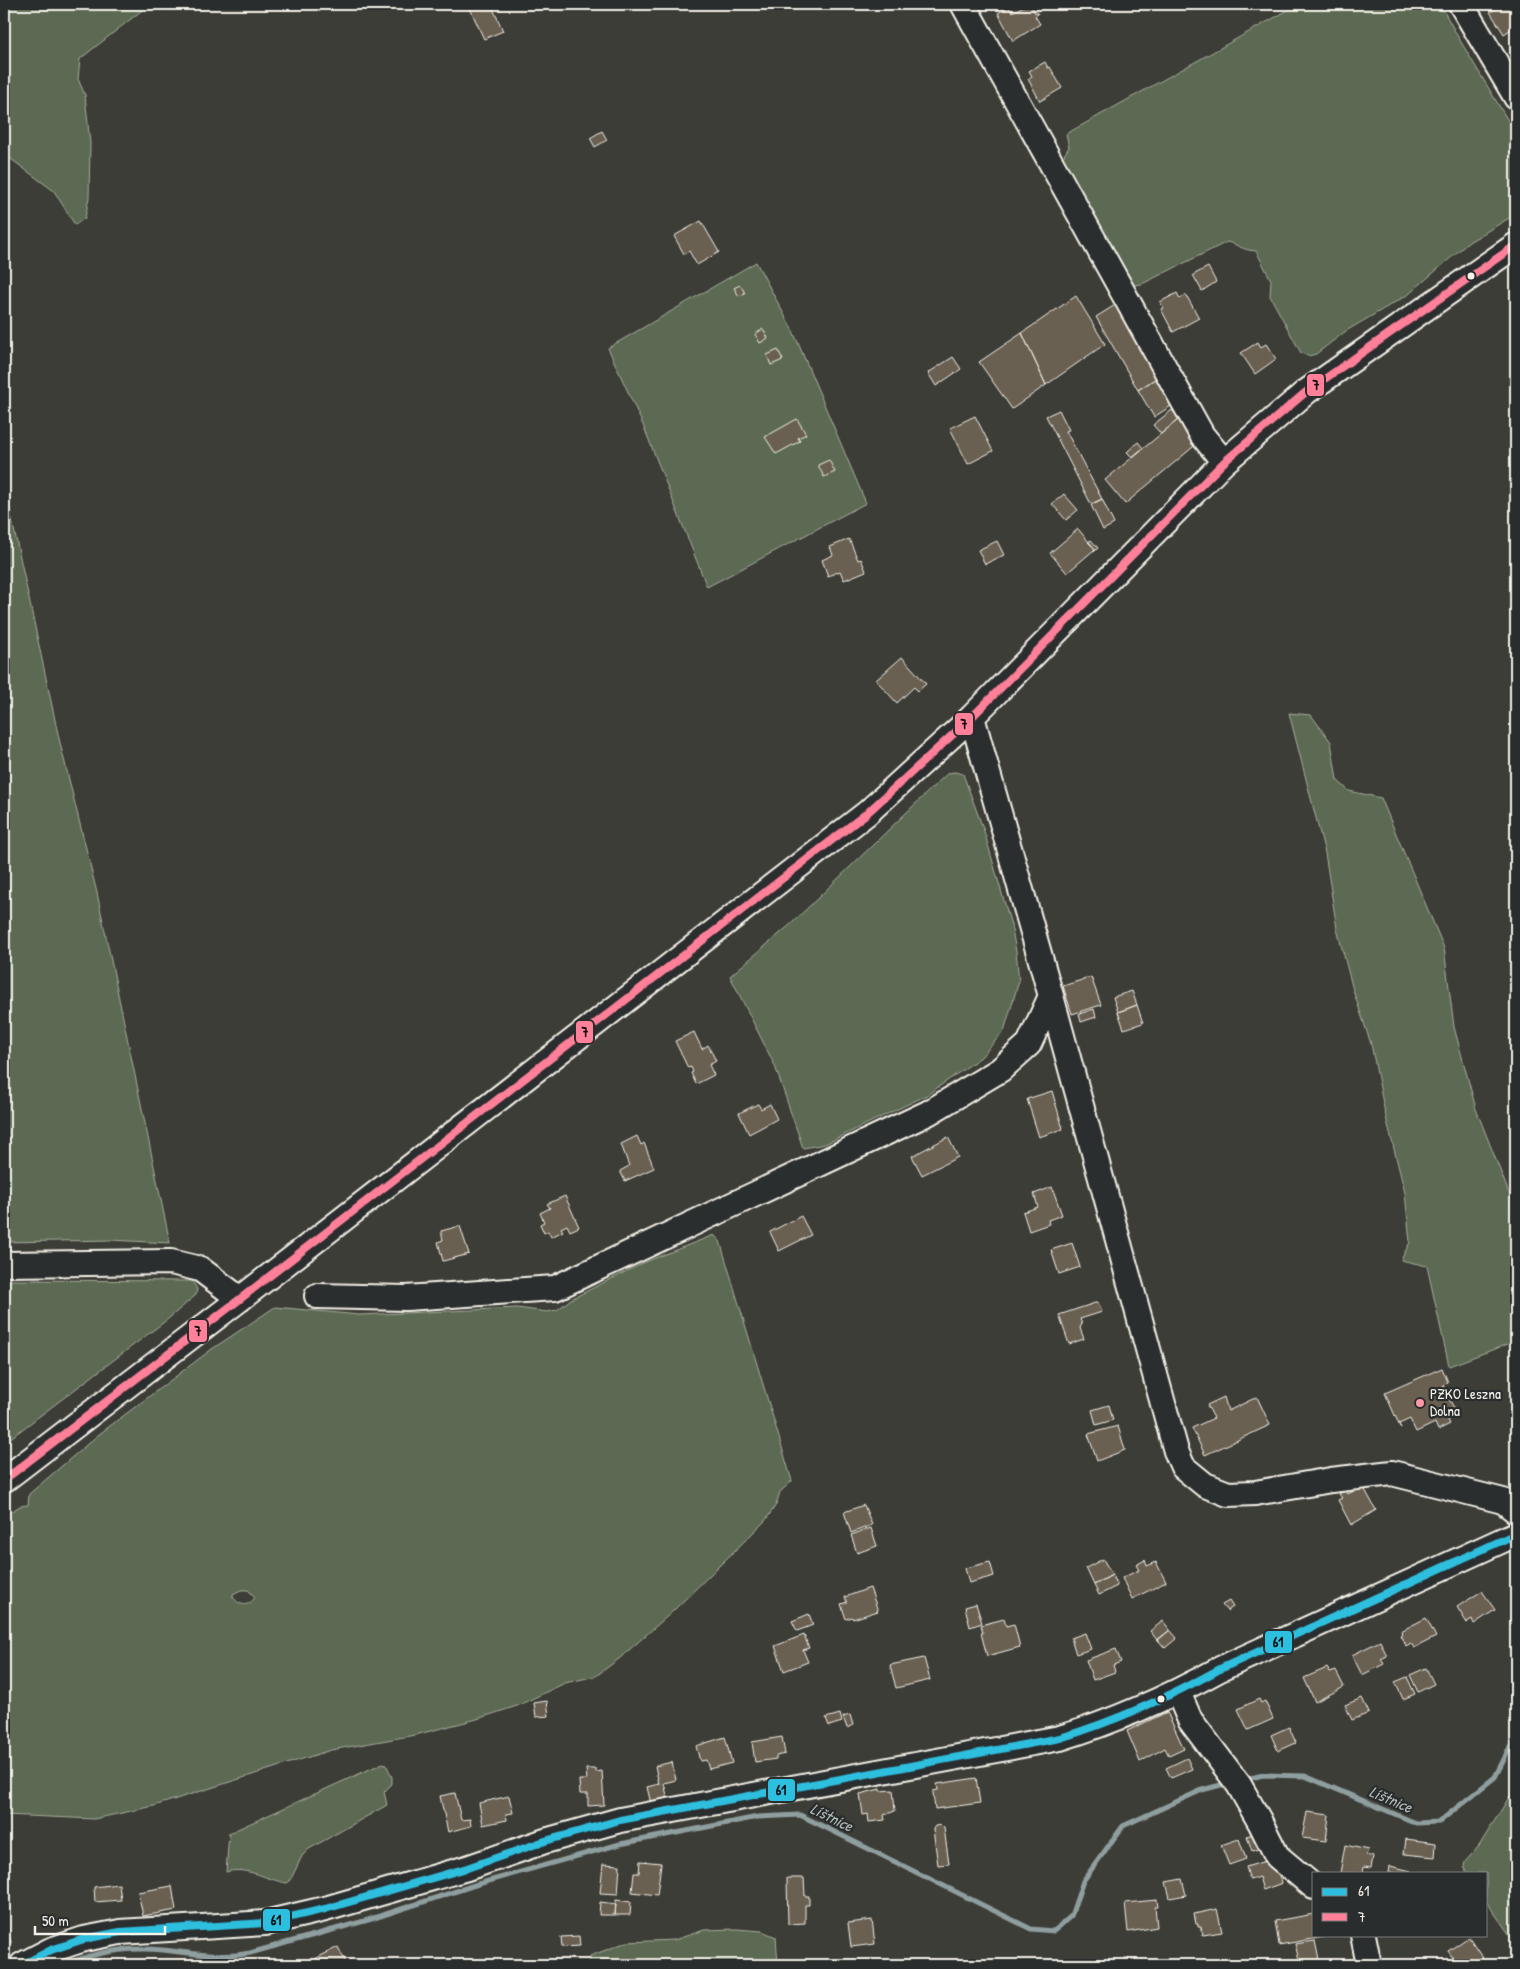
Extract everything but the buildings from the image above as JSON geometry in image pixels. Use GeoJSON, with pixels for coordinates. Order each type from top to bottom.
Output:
{"type":"FeatureCollection","features":[{"type":"Feature","properties":{"kind":"street"},"geometry":{"type":"LineString","coordinates":[[963,4],[1202,435],[1224,462]]}},
{"type":"Feature","properties":{"kind":"street"},"geometry":{"type":"LineString","coordinates":[[1461,4],[1516,96]]}},
{"type":"Feature","properties":{"kind":"street"},"geometry":{"type":"LineString","coordinates":[[4,1480],[867,813],[972,717],[1224,462],[1306,392],[1516,245]]}},
{"type":"Feature","properties":{"kind":"street"},"geometry":{"type":"LineString","coordinates":[[972,717],[1051,996],[1173,1442],[1183,1467],[1205,1485],[1228,1494],[1255,1493],[1331,1480],[1392,1473],[1503,1501],[1516,1512]]}},
{"type":"Feature","properties":{"kind":"street"},"geometry":{"type":"LineString","coordinates":[[316,1296],[406,1298],[555,1288],[928,1113],[1000,1070],[1029,1044],[1051,996]]}},
{"type":"Feature","properties":{"kind":"street"},"geometry":{"type":"LineString","coordinates":[[4,1264],[171,1262],[200,1269],[240,1299]]}},
{"type":"Feature","properties":{"kind":"street"},"geometry":{"type":"LineString","coordinates":[[22,1965],[51,1950],[84,1939],[120,1932],[265,1923],[325,1909],[466,1868],[545,1841],[620,1820],[1060,1738],[1099,1726],[1178,1692],[1220,1669],[1516,1534]]}},
{"type":"Feature","properties":{"kind":"street"},"geometry":{"type":"LineString","coordinates":[[1178,1692],[1190,1720],[1239,1785],[1277,1856],[1312,1885]]}},
{"type":"Feature","properties":{"kind":"street"},"geometry":{"type":"LineString","coordinates":[[1363,1936],[1368,1960],[1366,1965]]}},
{"type":"Feature","properties":{"kind":"green space"},"geometry":{"type":"Polygon","coordinates":[[[4,4],[150,4],[80,59],[78,79],[85,95],[90,143],[89,198],[85,218],[75,225],[54,191],[11,159],[4,159],[4,4]]]}},
{"type":"Feature","properties":{"kind":"green space"},"geometry":{"type":"Polygon","coordinates":[[[1299,4],[1440,4],[1516,134],[1516,214],[1469,242],[1409,294],[1346,331],[1316,354],[1308,356],[1301,353],[1270,296],[1271,280],[1256,251],[1247,250],[1227,242],[1142,284],[1133,285],[1126,280],[1060,162],[1069,147],[1066,134],[1299,4]]]}},
{"type":"Feature","properties":{"kind":"green space"},"geometry":{"type":"Polygon","coordinates":[[[756,262],[793,331],[866,503],[707,587],[643,425],[608,348],[756,262]]]}},
{"type":"Feature","properties":{"kind":"green space"},"geometry":{"type":"Polygon","coordinates":[[[4,483],[60,743],[97,893],[170,1243],[110,1240],[4,1242],[4,483]]]}},
{"type":"Feature","properties":{"kind":"green space"},"geometry":{"type":"Polygon","coordinates":[[[1289,713],[1311,715],[1331,742],[1337,780],[1349,791],[1381,798],[1444,948],[1454,1027],[1476,1109],[1516,1211],[1516,1341],[1449,1366],[1427,1266],[1401,1260],[1410,1242],[1405,1193],[1385,1113],[1371,1044],[1353,990],[1337,929],[1325,853],[1289,713]]]}},
{"type":"Feature","properties":{"kind":"green space"},"geometry":{"type":"Polygon","coordinates":[[[948,773],[963,774],[984,831],[1011,925],[1016,951],[1019,981],[1004,1031],[981,1057],[927,1095],[825,1144],[803,1148],[775,1066],[730,976],[791,924],[948,773]]]}},
{"type":"Feature","properties":{"kind":"green space"},"geometry":{"type":"Polygon","coordinates":[[[714,1235],[720,1241],[792,1481],[780,1492],[776,1505],[765,1521],[672,1612],[620,1658],[596,1676],[565,1683],[517,1706],[477,1719],[415,1735],[331,1750],[154,1806],[94,1819],[4,1815],[4,1516],[20,1506],[28,1505],[29,1494],[98,1435],[212,1349],[275,1307],[359,1315],[517,1308],[547,1312],[557,1310],[571,1299],[645,1262],[714,1235]],[[241,1590],[233,1594],[233,1597],[241,1604],[250,1603],[255,1597],[248,1590],[241,1590]]]}},
{"type":"Feature","properties":{"kind":"green space"},"geometry":{"type":"Polygon","coordinates":[[[4,1280],[192,1281],[197,1289],[196,1295],[168,1319],[4,1443],[4,1280]]]}},
{"type":"Feature","properties":{"kind":"green space"},"geometry":{"type":"Polygon","coordinates":[[[383,1763],[386,1764],[392,1777],[392,1784],[384,1792],[387,1805],[309,1849],[302,1856],[290,1881],[287,1883],[242,1871],[226,1872],[229,1833],[383,1763]]]}},
{"type":"Feature","properties":{"kind":"green space"},"geometry":{"type":"Polygon","coordinates":[[[1516,1786],[1516,1944],[1488,1904],[1488,1872],[1466,1872],[1464,1867],[1465,1862],[1479,1846],[1516,1786]]]}},
{"type":"Feature","properties":{"kind":"green space"},"geometry":{"type":"Polygon","coordinates":[[[736,1929],[762,1931],[776,1937],[778,1965],[590,1965],[590,1956],[627,1942],[674,1940],[704,1930],[736,1929]]]}},
{"type":"Feature","properties":{"kind":"waterway"},"geometry":{"type":"LineString","coordinates":[[4,73],[8,81],[4,94]]}},
{"type":"Feature","properties":{"kind":"waterway","name":"Líštnice"},"geometry":{"type":"LineString","coordinates":[[1251,1778],[1263,1775],[1305,1776],[1416,1823],[1439,1822],[1495,1777],[1516,1736]]}},
{"type":"Feature","properties":{"kind":"waterway","name":"Líštnice"},"geometry":{"type":"LineString","coordinates":[[65,1965],[76,1960],[112,1951],[137,1949],[206,1955],[250,1953],[368,1920],[478,1884],[620,1844],[758,1817],[800,1815],[1031,1929],[1054,1931],[1071,1916],[1083,1881],[1123,1826],[1202,1790],[1221,1785]]}},
{"type":"Feature","properties":{"kind":"transit line","name":"7"},"geometry":{"type":"LineString","coordinates":[[4,1480],[867,813],[972,717],[1224,462],[1306,392],[1516,245]]}},
{"type":"Feature","properties":{"kind":"transit line","name":"61"},"geometry":{"type":"LineString","coordinates":[[22,1965],[51,1950],[84,1939],[120,1932],[265,1923],[325,1909],[467,1868],[545,1841],[620,1820],[1060,1738],[1142,1708],[1220,1669],[1516,1534]]}},
{"type":"Feature","properties":{"kind":"place","name":"PZKO Leszna Dolna"},"geometry":{"type":"Point","coordinates":[1420,1403]}}]}
